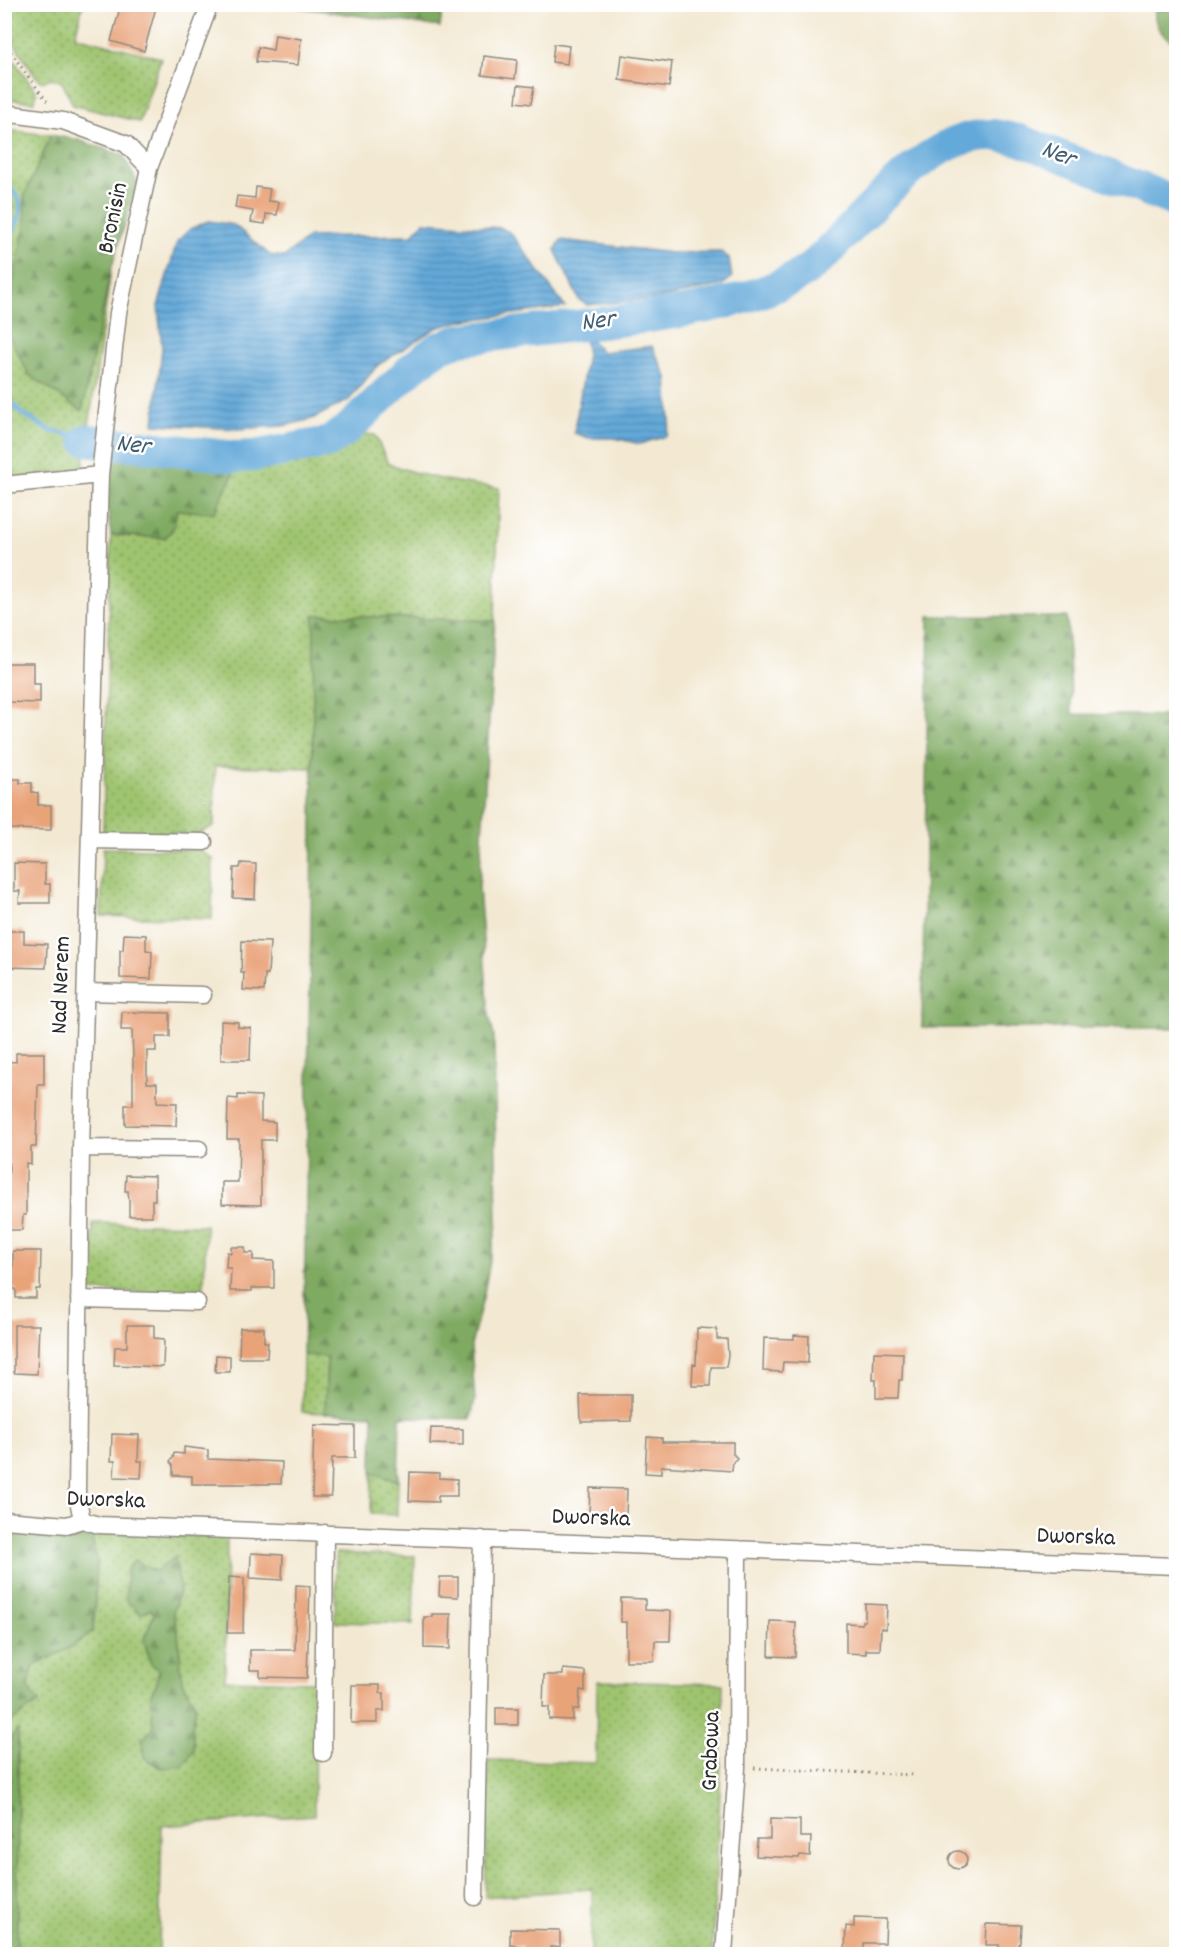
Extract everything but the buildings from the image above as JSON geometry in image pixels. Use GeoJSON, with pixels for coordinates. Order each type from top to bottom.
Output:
{"type":"FeatureCollection","features":[{"type":"Feature","properties":{"kind":"street","name":"Bronisin"},"geometry":{"type":"LineString","coordinates":[[103,451],[118,313],[149,168],[210,4]]}},
{"type":"Feature","properties":{"kind":"street"},"geometry":{"type":"LineString","coordinates":[[4,113],[63,121],[126,144],[149,168]]}},
{"type":"Feature","properties":{"kind":"street","name":"Nad Nerem"},"geometry":{"type":"LineString","coordinates":[[81,1520],[77,1495],[81,1148],[100,475],[103,451]]}},
{"type":"Feature","properties":{"kind":"street"},"geometry":{"type":"LineString","coordinates":[[4,485],[100,475]]}},
{"type":"Feature","properties":{"kind":"street"},"geometry":{"type":"LineString","coordinates":[[90,840],[204,842]]}},
{"type":"Feature","properties":{"kind":"street"},"geometry":{"type":"LineString","coordinates":[[86,992],[203,995]]}},
{"type":"Feature","properties":{"kind":"street"},"geometry":{"type":"LineString","coordinates":[[81,1148],[199,1149]]}},
{"type":"Feature","properties":{"kind":"street"},"geometry":{"type":"LineString","coordinates":[[78,1299],[197,1302]]}},
{"type":"Feature","properties":{"kind":"street","name":"Dworska"},"geometry":{"type":"LineString","coordinates":[[4,1520],[67,1525],[81,1520],[99,1525],[1176,1566]]}},
{"type":"Feature","properties":{"kind":"street"},"geometry":{"type":"LineString","coordinates":[[323,1754],[325,1533]]}},
{"type":"Feature","properties":{"kind":"street"},"geometry":{"type":"LineString","coordinates":[[475,1898],[482,1539]]}},
{"type":"Feature","properties":{"kind":"street","name":"Grabowa"},"geometry":{"type":"LineString","coordinates":[[724,1954],[737,1767],[738,1549]]}},
{"type":"Feature","properties":{"kind":"path"},"geometry":{"type":"LineString","coordinates":[[4,42],[63,121]]}},
{"type":"Feature","properties":{"kind":"path"},"geometry":{"type":"LineString","coordinates":[[737,1767],[913,1775]]}},
{"type":"Feature","properties":{"kind":"green space"},"geometry":{"type":"Polygon","coordinates":[[[4,5],[83,5],[75,36],[161,58],[140,122],[73,105],[62,82],[52,78],[42,82],[35,76],[5,29],[4,5]]]}},
{"type":"Feature","properties":{"kind":"green space"},"geometry":{"type":"Polygon","coordinates":[[[280,5],[443,5],[440,27],[280,5]]]}},
{"type":"Feature","properties":{"kind":"green space"},"geometry":{"type":"Polygon","coordinates":[[[1155,5],[1176,5],[1176,44],[1158,28],[1155,5]]]}},
{"type":"Feature","properties":{"kind":"green space"},"geometry":{"type":"Polygon","coordinates":[[[4,46],[37,93],[34,102],[5,99],[4,46]]]}},
{"type":"Feature","properties":{"kind":"green space"},"geometry":{"type":"Polygon","coordinates":[[[5,130],[51,135],[24,197],[111,270],[83,469],[5,480],[5,130]]]}},
{"type":"Feature","properties":{"kind":"green space"},"geometry":{"type":"Polygon","coordinates":[[[51,135],[78,140],[123,155],[137,182],[111,270],[82,411],[29,375],[5,328],[5,314],[25,227],[24,197],[51,135]]]}},
{"type":"Feature","properties":{"kind":"green space"},"geometry":{"type":"Polygon","coordinates":[[[360,434],[375,435],[388,463],[415,473],[499,488],[495,621],[314,615],[313,768],[215,766],[214,826],[198,834],[103,832],[111,535],[165,538],[173,529],[177,509],[214,513],[238,464],[288,455],[360,434]]]}},
{"type":"Feature","properties":{"kind":"green space"},"geometry":{"type":"Polygon","coordinates":[[[115,449],[238,464],[214,513],[177,510],[173,529],[165,538],[111,535],[106,493],[115,449]]]}},
{"type":"Feature","properties":{"kind":"green space"},"geometry":{"type":"Polygon","coordinates":[[[314,615],[495,621],[479,888],[489,1015],[494,1036],[497,1225],[471,1346],[475,1400],[471,1419],[400,1417],[398,1481],[372,1473],[373,1415],[325,1413],[327,1357],[303,1355],[314,615]]]}},
{"type":"Feature","properties":{"kind":"green space"},"geometry":{"type":"Polygon","coordinates":[[[929,616],[1067,617],[1072,714],[1176,716],[1176,1028],[922,1028],[929,616]]]}},
{"type":"Feature","properties":{"kind":"green space"},"geometry":{"type":"Polygon","coordinates":[[[103,848],[200,850],[213,859],[212,919],[101,916],[103,848]]]}},
{"type":"Feature","properties":{"kind":"green space"},"geometry":{"type":"Polygon","coordinates":[[[93,1223],[206,1225],[204,1286],[189,1294],[91,1291],[93,1223]]]}},
{"type":"Feature","properties":{"kind":"green space"},"geometry":{"type":"Polygon","coordinates":[[[303,1355],[327,1356],[325,1413],[302,1412],[303,1355]]]}},
{"type":"Feature","properties":{"kind":"green space"},"geometry":{"type":"Polygon","coordinates":[[[372,1473],[398,1481],[397,1515],[371,1514],[372,1473]]]}},
{"type":"Feature","properties":{"kind":"green space"},"geometry":{"type":"Polygon","coordinates":[[[5,1531],[91,1533],[97,1562],[93,1631],[71,1647],[34,1666],[27,1687],[39,1702],[5,1726],[5,1531]]]}},
{"type":"Feature","properties":{"kind":"green space"},"geometry":{"type":"Polygon","coordinates":[[[91,1533],[227,1537],[225,1680],[315,1682],[314,1815],[162,1826],[159,1954],[17,1954],[18,1730],[5,1747],[5,1726],[18,1715],[34,1666],[71,1647],[93,1631],[97,1563],[91,1533]],[[180,1587],[151,1609],[154,1614],[144,1640],[151,1664],[158,1669],[157,1683],[151,1694],[153,1729],[194,1750],[192,1727],[196,1706],[182,1682],[178,1633],[173,1613],[180,1587]]]}},
{"type":"Feature","properties":{"kind":"green space"},"geometry":{"type":"Polygon","coordinates":[[[336,1553],[415,1556],[413,1624],[335,1622],[336,1553]]]}},
{"type":"Feature","properties":{"kind":"green space"},"geometry":{"type":"Polygon","coordinates":[[[175,1557],[180,1587],[173,1613],[178,1633],[182,1682],[196,1706],[192,1727],[194,1750],[182,1767],[161,1768],[144,1757],[142,1740],[153,1728],[151,1694],[157,1683],[158,1669],[151,1664],[144,1640],[154,1614],[151,1609],[141,1614],[126,1600],[127,1569],[135,1560],[155,1572],[175,1557]]]}},
{"type":"Feature","properties":{"kind":"green space"},"geometry":{"type":"Polygon","coordinates":[[[597,1681],[723,1684],[712,1954],[591,1954],[592,1889],[485,1897],[488,1760],[596,1763],[597,1681]]]}},
{"type":"Feature","properties":{"kind":"green space"},"geometry":{"type":"Polygon","coordinates":[[[18,1729],[17,1954],[5,1954],[5,1747],[18,1729]]]}},
{"type":"Feature","properties":{"kind":"water"},"geometry":{"type":"Polygon","coordinates":[[[208,221],[234,225],[270,255],[284,257],[309,237],[412,235],[424,222],[501,228],[511,233],[565,307],[461,321],[436,328],[378,365],[349,400],[312,419],[283,426],[236,429],[154,424],[162,348],[158,306],[177,242],[190,229],[208,221]]]}},
{"type":"Feature","properties":{"kind":"water"},"geometry":{"type":"Polygon","coordinates":[[[561,240],[672,253],[721,252],[729,258],[732,278],[722,285],[656,299],[587,305],[579,300],[555,250],[561,240]]]}},
{"type":"Feature","properties":{"kind":"water"},"geometry":{"type":"Polygon","coordinates":[[[584,339],[590,339],[602,352],[652,346],[667,377],[670,422],[667,436],[640,444],[614,438],[589,438],[574,433],[587,354],[584,339]]]}},
{"type":"Feature","properties":{"kind":"waterway","name":"Ner"},"geometry":{"type":"LineString","coordinates":[[86,440],[235,457],[254,456],[329,442],[349,428],[412,368],[438,348],[460,340],[686,311],[757,294],[790,280],[819,260],[908,172],[949,145],[971,137],[993,135],[1020,140],[1176,202]]}},
{"type":"Feature","properties":{"kind":"waterway","name":"Ner"},"geometry":{"type":"LineString","coordinates":[[4,185],[13,191],[20,206],[17,222],[4,248]]}},
{"type":"Feature","properties":{"kind":"waterway","name":"Ner"},"geometry":{"type":"LineString","coordinates":[[4,393],[20,412],[47,429],[86,440]]}}]}
